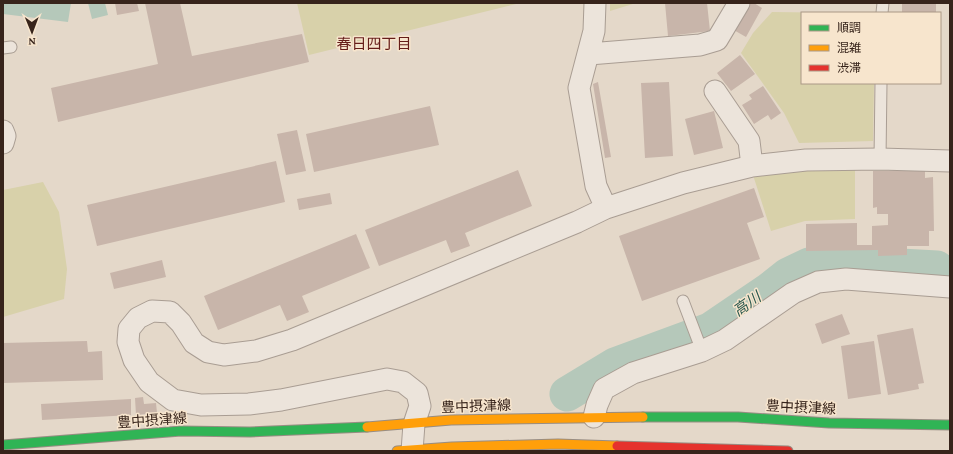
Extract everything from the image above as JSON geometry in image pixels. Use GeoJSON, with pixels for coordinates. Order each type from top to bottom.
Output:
{"type":"FeatureCollection","features":[{"type":"Feature","properties":{"kind":"main road","name":"豊中摂津線"},"geometry":{"type":"LineString","coordinates":[[3,445],[181,431],[268,431],[370,427],[451,420],[594,417],[738,417],[829,423],[950,425]]}},
{"type":"Feature","properties":{"kind":"main road"},"geometry":{"type":"LineString","coordinates":[[407,451],[558,444],[788,451]]}},
{"type":"Feature","properties":{"kind":"street"},"geometry":{"type":"LineString","coordinates":[[595,3],[594,31],[580,88],[596,186],[606,208]]}},
{"type":"Feature","properties":{"kind":"street"},"geometry":{"type":"LineString","coordinates":[[589,54],[700,45],[717,40],[739,3]]}},
{"type":"Feature","properties":{"kind":"street"},"geometry":{"type":"LineString","coordinates":[[715,91],[749,141],[752,166]]}},
{"type":"Feature","properties":{"kind":"street"},"geometry":{"type":"LineString","coordinates":[[3,132],[6,136],[3,143]]}},
{"type":"Feature","properties":{"kind":"street"},"geometry":{"type":"LineString","coordinates":[[407,451],[420,406],[417,393],[403,382],[387,379],[288,399],[249,404],[201,405],[173,400],[149,382],[134,360],[128,342],[129,329],[138,318],[152,311],[170,312],[181,323],[194,343],[208,352],[224,355],[256,351],[292,340],[576,222],[606,208],[683,183],[752,166],[806,160],[880,159],[950,161]]}},
{"type":"Feature","properties":{"kind":"street"},"geometry":{"type":"LineString","coordinates":[[594,417],[597,405],[604,389],[633,374],[700,347],[725,340],[793,293],[818,282],[846,280],[950,287]]}},
{"type":"Feature","properties":{"kind":"lane"},"geometry":{"type":"LineString","coordinates":[[880,159],[881,84]]}},
{"type":"Feature","properties":{"kind":"lane"},"geometry":{"type":"LineString","coordinates":[[683,301],[700,347]]}},
{"type":"Feature","properties":{"kind":"shaded area"},"geometry":{"type":"Polygon","coordinates":[[[3,3],[71,3],[68,22],[3,14],[3,3]]]}},
{"type":"Feature","properties":{"kind":"shaded area"},"geometry":{"type":"Polygon","coordinates":[[[88,3],[105,3],[108,15],[92,19],[88,3]]]}},
{"type":"Feature","properties":{"kind":"shaded area"},"geometry":{"type":"Polygon","coordinates":[[[297,3],[520,3],[309,55],[297,3]]]}},
{"type":"Feature","properties":{"kind":"shaded area"},"geometry":{"type":"Polygon","coordinates":[[[610,3],[636,3],[610,11],[610,3]]]}},
{"type":"Feature","properties":{"kind":"shaded area"},"geometry":{"type":"Polygon","coordinates":[[[772,12],[801,12],[801,84],[874,84],[873,141],[799,143],[784,113],[741,53],[753,33],[772,12]]]}},
{"type":"Feature","properties":{"kind":"shaded area"},"geometry":{"type":"Polygon","coordinates":[[[855,166],[855,219],[805,221],[771,231],[753,175],[806,167],[855,166]]]}},
{"type":"Feature","properties":{"kind":"shaded area"},"geometry":{"type":"Polygon","coordinates":[[[43,182],[59,212],[67,269],[64,299],[3,317],[3,190],[43,182]]]}},
{"type":"Feature","properties":{"kind":"building"},"geometry":{"type":"Polygon","coordinates":[[[115,3],[137,3],[139,11],[117,15],[115,3]]]}},
{"type":"Feature","properties":{"kind":"building"},"geometry":{"type":"Polygon","coordinates":[[[145,3],[180,3],[192,56],[302,34],[309,62],[58,122],[51,88],[158,64],[145,3]]]}},
{"type":"Feature","properties":{"kind":"building"},"geometry":{"type":"Polygon","coordinates":[[[665,3],[707,3],[710,31],[668,36],[665,3]]]}},
{"type":"Feature","properties":{"kind":"building"},"geometry":{"type":"Polygon","coordinates":[[[747,3],[754,3],[762,8],[746,37],[732,29],[747,3]]]}},
{"type":"Feature","properties":{"kind":"building"},"geometry":{"type":"Polygon","coordinates":[[[902,3],[936,3],[936,12],[902,12],[902,3]]]}},
{"type":"Feature","properties":{"kind":"building"},"geometry":{"type":"Polygon","coordinates":[[[740,55],[755,74],[731,91],[717,73],[740,55]]]}},
{"type":"Feature","properties":{"kind":"building"},"geometry":{"type":"Polygon","coordinates":[[[598,82],[611,157],[605,158],[593,84],[598,82]]]}},
{"type":"Feature","properties":{"kind":"building"},"geometry":{"type":"Polygon","coordinates":[[[669,82],[673,156],[645,158],[641,83],[669,82]]]}},
{"type":"Feature","properties":{"kind":"building"},"geometry":{"type":"Polygon","coordinates":[[[763,86],[781,113],[771,120],[768,115],[754,124],[742,105],[752,99],[749,95],[763,86]]]}},
{"type":"Feature","properties":{"kind":"building"},"geometry":{"type":"Polygon","coordinates":[[[430,106],[439,145],[314,172],[306,134],[430,106]]]}},
{"type":"Feature","properties":{"kind":"building"},"geometry":{"type":"Polygon","coordinates":[[[714,111],[723,148],[694,155],[685,119],[714,111]]]}},
{"type":"Feature","properties":{"kind":"building"},"geometry":{"type":"Polygon","coordinates":[[[297,130],[306,171],[286,175],[277,134],[297,130]]]}},
{"type":"Feature","properties":{"kind":"building"},"geometry":{"type":"Polygon","coordinates":[[[276,161],[285,202],[97,246],[87,205],[276,161]]]}},
{"type":"Feature","properties":{"kind":"building"},"geometry":{"type":"Polygon","coordinates":[[[518,170],[532,206],[465,233],[470,246],[451,253],[446,240],[379,266],[365,230],[518,170]]]}},
{"type":"Feature","properties":{"kind":"building"},"geometry":{"type":"Polygon","coordinates":[[[925,170],[925,178],[933,177],[934,231],[929,231],[929,246],[907,246],[907,255],[878,256],[878,250],[806,251],[806,224],[857,223],[857,245],[872,245],[872,226],[888,225],[888,214],[877,214],[877,207],[873,208],[873,171],[925,170]]]}},
{"type":"Feature","properties":{"kind":"building"},"geometry":{"type":"Polygon","coordinates":[[[754,188],[764,217],[747,223],[760,259],[642,301],[619,236],[754,188]]]}},
{"type":"Feature","properties":{"kind":"building"},"geometry":{"type":"Polygon","coordinates":[[[330,193],[332,204],[299,210],[297,199],[330,193]]]}},
{"type":"Feature","properties":{"kind":"building"},"geometry":{"type":"Polygon","coordinates":[[[356,234],[370,268],[302,296],[309,312],[287,321],[280,305],[218,330],[204,296],[356,234]]]}},
{"type":"Feature","properties":{"kind":"building"},"geometry":{"type":"Polygon","coordinates":[[[162,260],[166,277],[114,289],[110,273],[162,260]]]}},
{"type":"Feature","properties":{"kind":"building"},"geometry":{"type":"Polygon","coordinates":[[[842,314],[850,334],[822,344],[815,324],[842,314]]]}},
{"type":"Feature","properties":{"kind":"building"},"geometry":{"type":"Polygon","coordinates":[[[913,328],[924,383],[918,384],[919,389],[888,395],[877,335],[913,328]]]}},
{"type":"Feature","properties":{"kind":"building"},"geometry":{"type":"Polygon","coordinates":[[[87,341],[88,352],[102,351],[103,380],[3,383],[3,343],[87,341]]]}},
{"type":"Feature","properties":{"kind":"building"},"geometry":{"type":"Polygon","coordinates":[[[874,341],[881,394],[848,399],[841,346],[874,341]]]}},
{"type":"Feature","properties":{"kind":"building"},"geometry":{"type":"Polygon","coordinates":[[[143,397],[144,404],[156,403],[157,413],[136,415],[135,398],[143,397]]]}},
{"type":"Feature","properties":{"kind":"building"},"geometry":{"type":"Polygon","coordinates":[[[131,399],[131,415],[42,420],[41,404],[131,399]]]}},
{"type":"Feature","properties":{"kind":"waterway","name":"高川"},"geometry":{"type":"LineString","coordinates":[[567,394],[615,365],[710,330],[769,290],[788,275],[809,265],[845,263],[937,268]]}},
{"type":"Feature","properties":{"kind":"traffic: fast"},"geometry":{"type":"LineString","coordinates":[[643,417],[738,417],[829,423],[950,425]]}},
{"type":"Feature","properties":{"kind":"traffic: fast"},"geometry":{"type":"LineString","coordinates":[[3,445],[181,431],[250,432],[367,427]]}},
{"type":"Feature","properties":{"kind":"traffic: slow"},"geometry":{"type":"LineString","coordinates":[[367,427],[451,420],[643,417]]}},
{"type":"Feature","properties":{"kind":"traffic: slow"},"geometry":{"type":"LineString","coordinates":[[397,451],[452,447],[558,444],[617,446]]}},
{"type":"Feature","properties":{"kind":"traffic: jam"},"geometry":{"type":"LineString","coordinates":[[617,446],[788,451]]}},
{"type":"Feature","properties":{"kind":"district","name":"春日四丁目"},"geometry":{"type":"Point","coordinates":[374,44]}}]}
